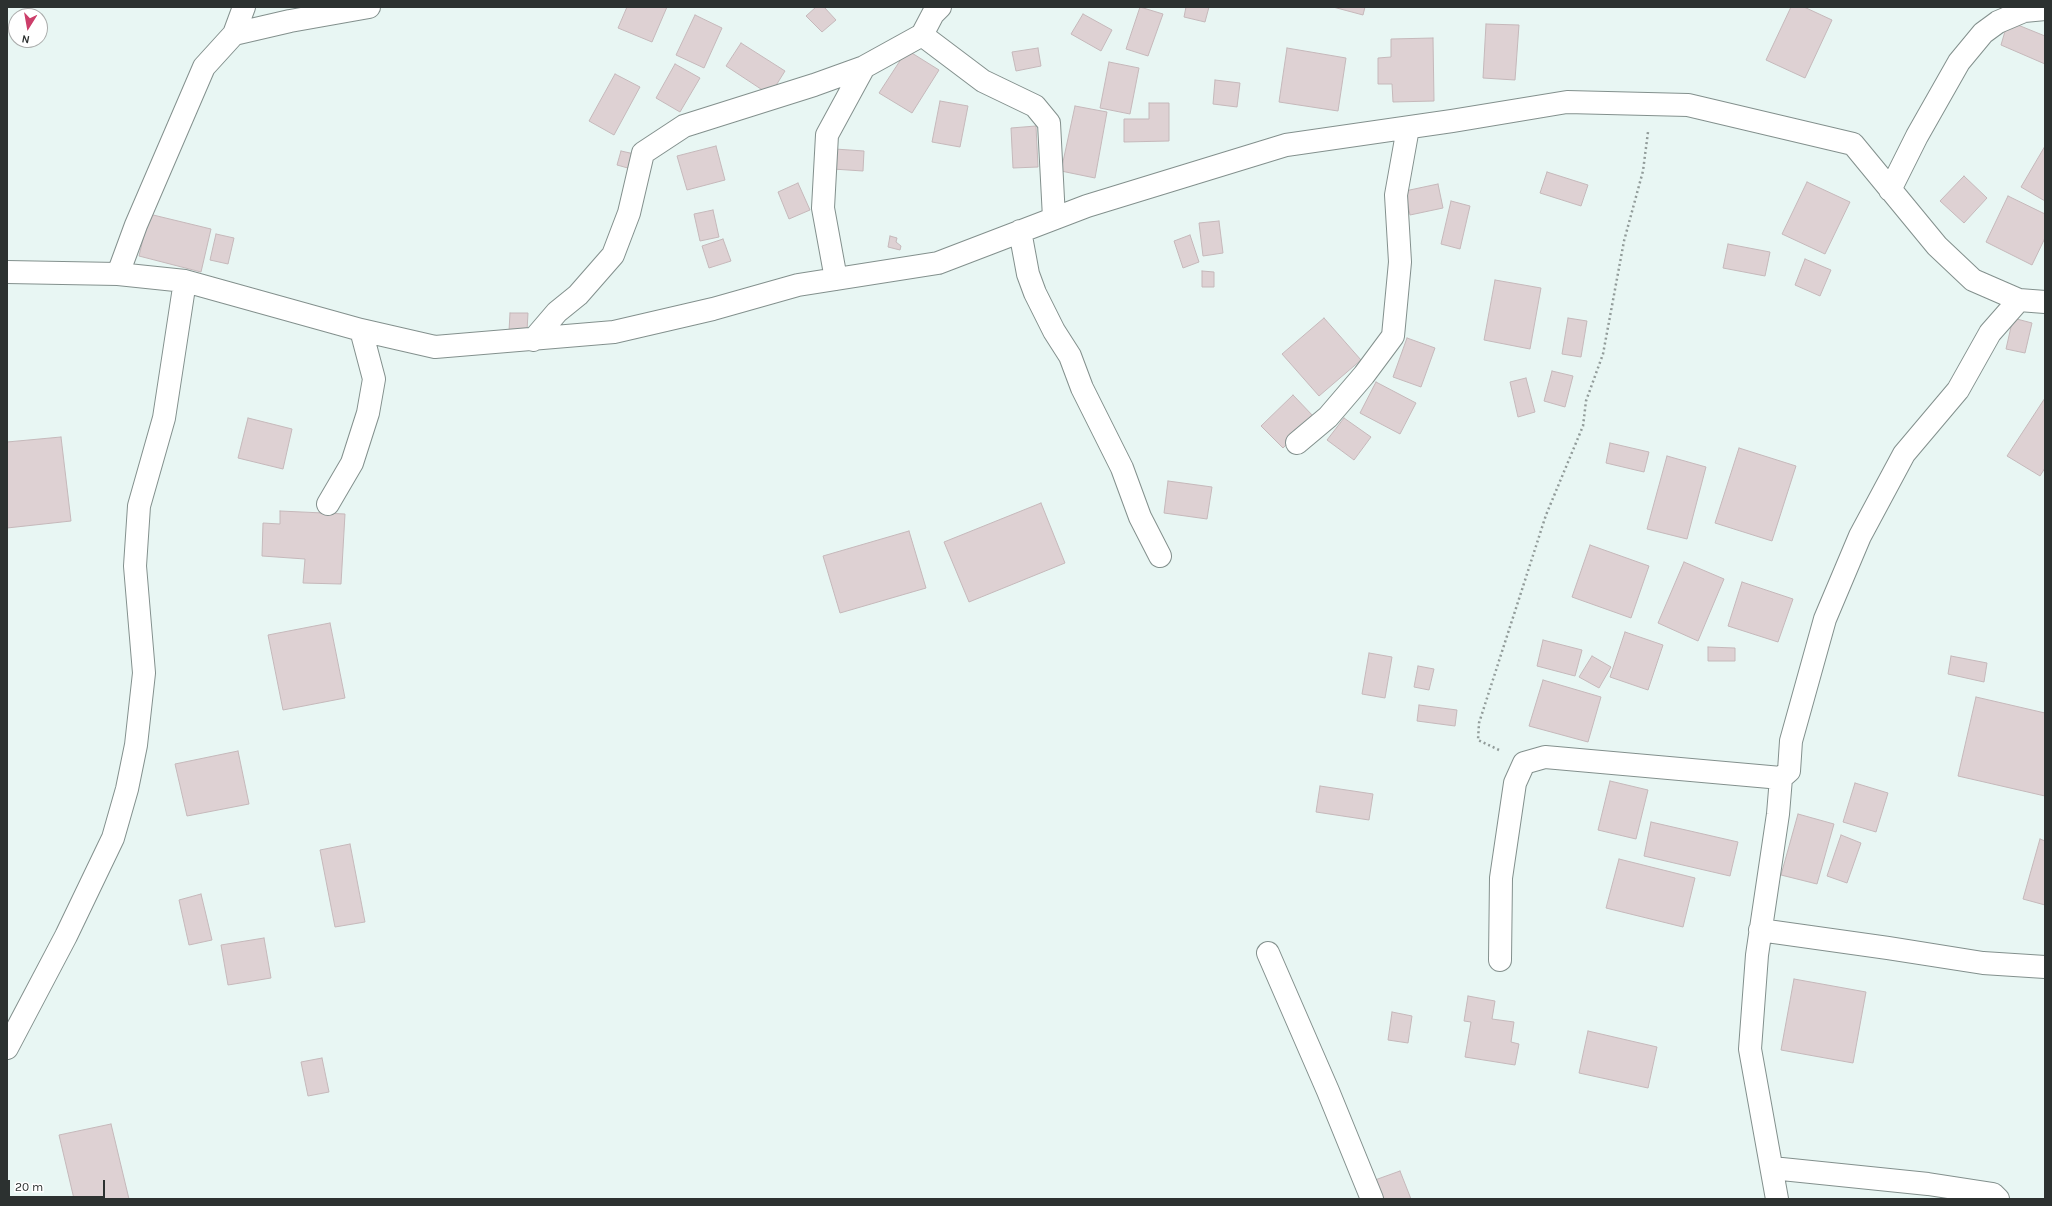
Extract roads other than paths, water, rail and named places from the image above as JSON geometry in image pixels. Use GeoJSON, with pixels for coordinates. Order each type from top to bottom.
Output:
{"type":"FeatureCollection","features":[{"type":"Feature","properties":{"kind":"street"},"geometry":{"type":"LineString","coordinates":[[118,274],[136,225],[204,67],[234,34],[244,7]]}},
{"type":"Feature","properties":{"kind":"street"},"geometry":{"type":"LineString","coordinates":[[234,34],[290,21],[369,7]]}},
{"type":"Feature","properties":{"kind":"street"},"geometry":{"type":"LineString","coordinates":[[533,340],[557,312],[578,295],[613,255],[629,213],[643,153],[684,126],[814,85],[864,67],[922,35],[933,9]]}},
{"type":"Feature","properties":{"kind":"street"},"geometry":{"type":"LineString","coordinates":[[1890,190],[1917,136],[1959,62],[1978,38],[1998,22],[2024,11],[2045,9]]}},
{"type":"Feature","properties":{"kind":"street"},"geometry":{"type":"LineString","coordinates":[[922,35],[983,81],[1035,106],[1049,123],[1054,218]]}},
{"type":"Feature","properties":{"kind":"street"},"geometry":{"type":"LineString","coordinates":[[836,279],[823,208],[827,135],[864,67]]}},
{"type":"Feature","properties":{"kind":"street"},"geometry":{"type":"LineString","coordinates":[[7,272],[118,274],[185,281],[361,330],[435,347],[533,340],[614,332],[713,309],[798,285],[938,263],[1087,206],[1286,144],[1408,128],[1567,102],[1688,105],[1853,144],[1937,246],[1973,280],[2018,300],[2045,302]]}},
{"type":"Feature","properties":{"kind":"street"},"geometry":{"type":"LineString","coordinates":[[1297,443],[1328,417],[1364,375],[1393,336],[1400,262],[1396,195],[1408,128]]}},
{"type":"Feature","properties":{"kind":"street"},"geometry":{"type":"LineString","coordinates":[[1020,231],[1028,274],[1035,292],[1054,331],[1070,356],[1082,388],[1122,468],[1140,517],[1160,556]]}},
{"type":"Feature","properties":{"kind":"street"},"geometry":{"type":"LineString","coordinates":[[7,1048],[66,936],[113,838],[127,790],[136,745],[144,673],[136,566],[138,506],[164,418],[185,281]]}},
{"type":"Feature","properties":{"kind":"street"},"geometry":{"type":"LineString","coordinates":[[1777,1199],[1750,1049],[1760,930],[1778,814],[1781,778],[1788,770],[1791,741],[1825,619],[1860,536],[1904,454],[1958,390],[1990,333],[2018,300]]}},
{"type":"Feature","properties":{"kind":"street"},"geometry":{"type":"LineString","coordinates":[[328,504],[352,463],[368,413],[374,379],[361,330]]}},
{"type":"Feature","properties":{"kind":"street"},"geometry":{"type":"LineString","coordinates":[[1500,960],[1501,878],[1515,782],[1524,763],[1545,757],[1781,778]]}},
{"type":"Feature","properties":{"kind":"street"},"geometry":{"type":"LineString","coordinates":[[1760,930],[1983,963],[2045,967]]}},
{"type":"Feature","properties":{"kind":"street"},"geometry":{"type":"LineString","coordinates":[[1268,953],[1328,1091],[1372,1199]]}},
{"type":"Feature","properties":{"kind":"street"},"geometry":{"type":"LineString","coordinates":[[1772,1168],[1928,1184],[1993,1194],[1998,1199]]}}]}
